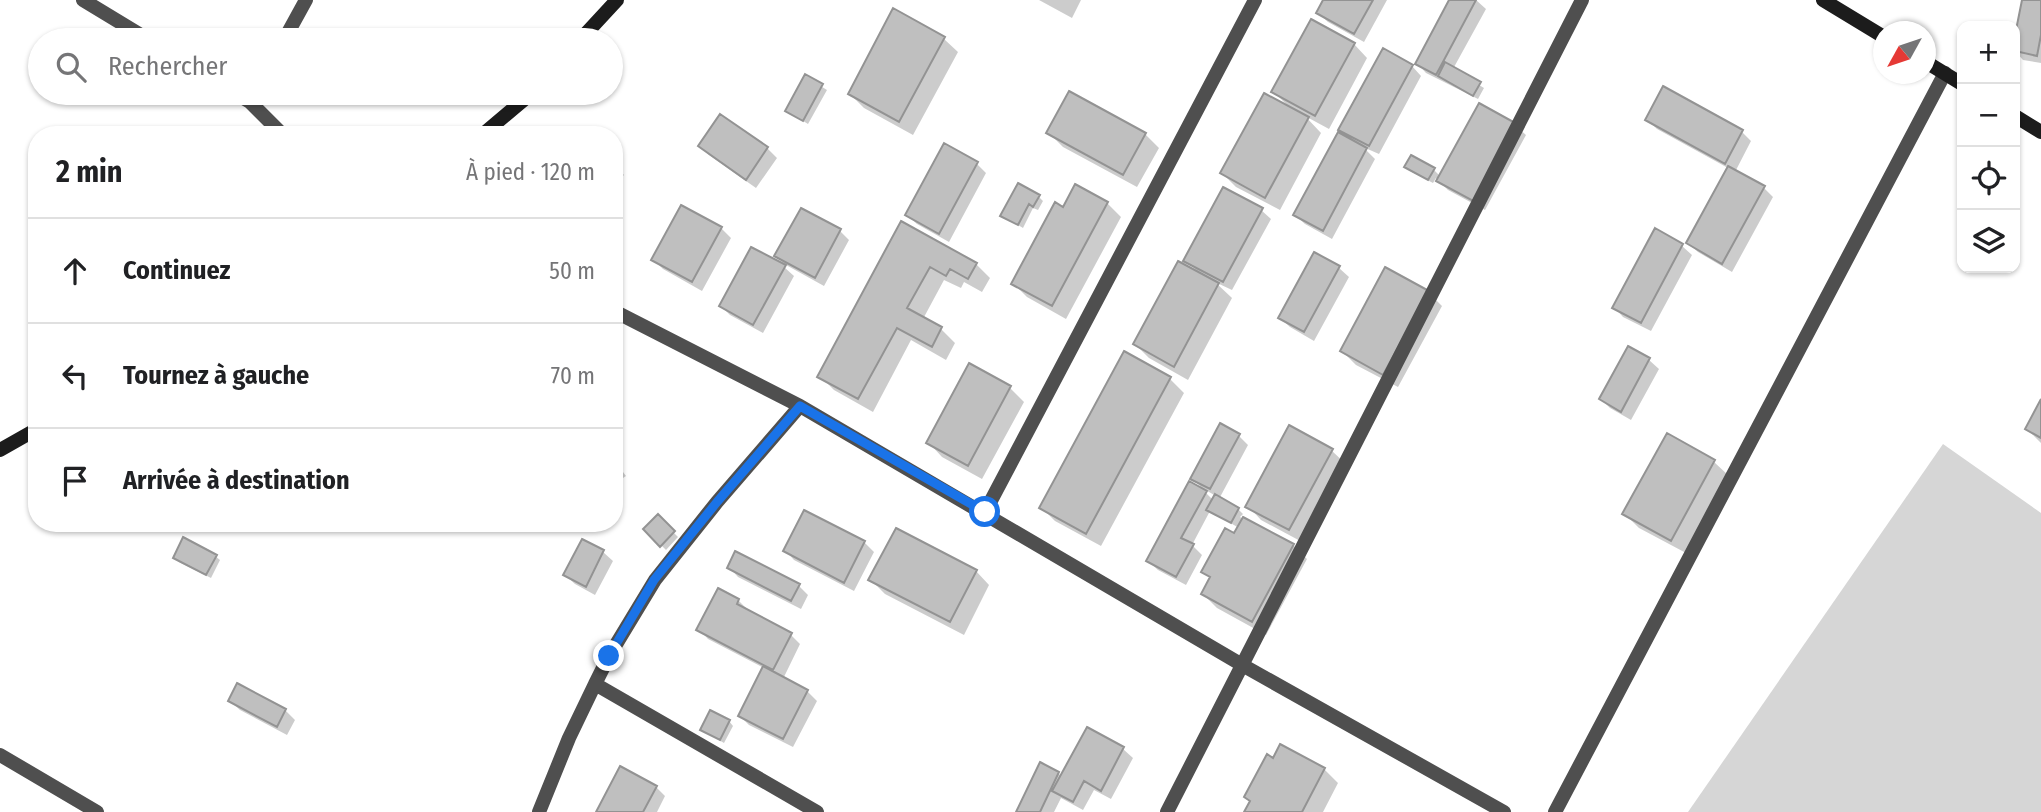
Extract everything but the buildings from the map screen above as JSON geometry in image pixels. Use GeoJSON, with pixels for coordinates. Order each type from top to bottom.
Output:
{"type":"FeatureCollection","features":[{"type":"Feature","properties":{"kind":"main road"},"geometry":{"type":"LineString","coordinates":[[591,28],[617,0]]}},
{"type":"Feature","properties":{"kind":"main road"},"geometry":{"type":"LineString","coordinates":[[1823,0],[1873,30]]}},
{"type":"Feature","properties":{"kind":"main road"},"geometry":{"type":"LineString","coordinates":[[1936,68],[1957,81]]}},
{"type":"Feature","properties":{"kind":"main road"},"geometry":{"type":"LineString","coordinates":[[493,126],[518,105]]}},
{"type":"Feature","properties":{"kind":"main road"},"geometry":{"type":"LineString","coordinates":[[2020,119],[2041,132]]}},
{"type":"Feature","properties":{"kind":"main road"},"geometry":{"type":"LineString","coordinates":[[0,450],[28,434]]}},
{"type":"Feature","properties":{"kind":"street"},"geometry":{"type":"LineString","coordinates":[[83,0],[129,28]]}},
{"type":"Feature","properties":{"kind":"street"},"geometry":{"type":"LineString","coordinates":[[291,28],[306,0]]}},
{"type":"Feature","properties":{"kind":"street"},"geometry":{"type":"LineString","coordinates":[[985,512],[1255,0]]}},
{"type":"Feature","properties":{"kind":"street"},"geometry":{"type":"LineString","coordinates":[[1167,812],[1244,666],[1582,0]]}},
{"type":"Feature","properties":{"kind":"street"},"geometry":{"type":"LineString","coordinates":[[1555,812],[1945,73]]}},
{"type":"Feature","properties":{"kind":"street"},"geometry":{"type":"LineString","coordinates":[[259,105],[276,126]]}},
{"type":"Feature","properties":{"kind":"street"},"geometry":{"type":"LineString","coordinates":[[623,316],[800,406],[1244,666],[1504,812]]}},
{"type":"Feature","properties":{"kind":"street"},"geometry":{"type":"LineString","coordinates":[[539,812],[569,738],[595,684],[654,580],[800,406]]}},
{"type":"Feature","properties":{"kind":"street"},"geometry":{"type":"LineString","coordinates":[[595,684],[817,812]]}},
{"type":"Feature","properties":{"kind":"street"},"geometry":{"type":"LineString","coordinates":[[0,755],[97,812]]}},
{"type":"Feature","properties":{"kind":"shaded area"},"geometry":{"type":"Polygon","coordinates":[[[1943,444],[2041,513],[2041,812],[1688,812],[1943,444]]]}},
{"type":"Feature","properties":{"kind":"route"},"geometry":{"type":"LineString","coordinates":[[609,656],[654,580],[800,406],[985,512]]}}]}
